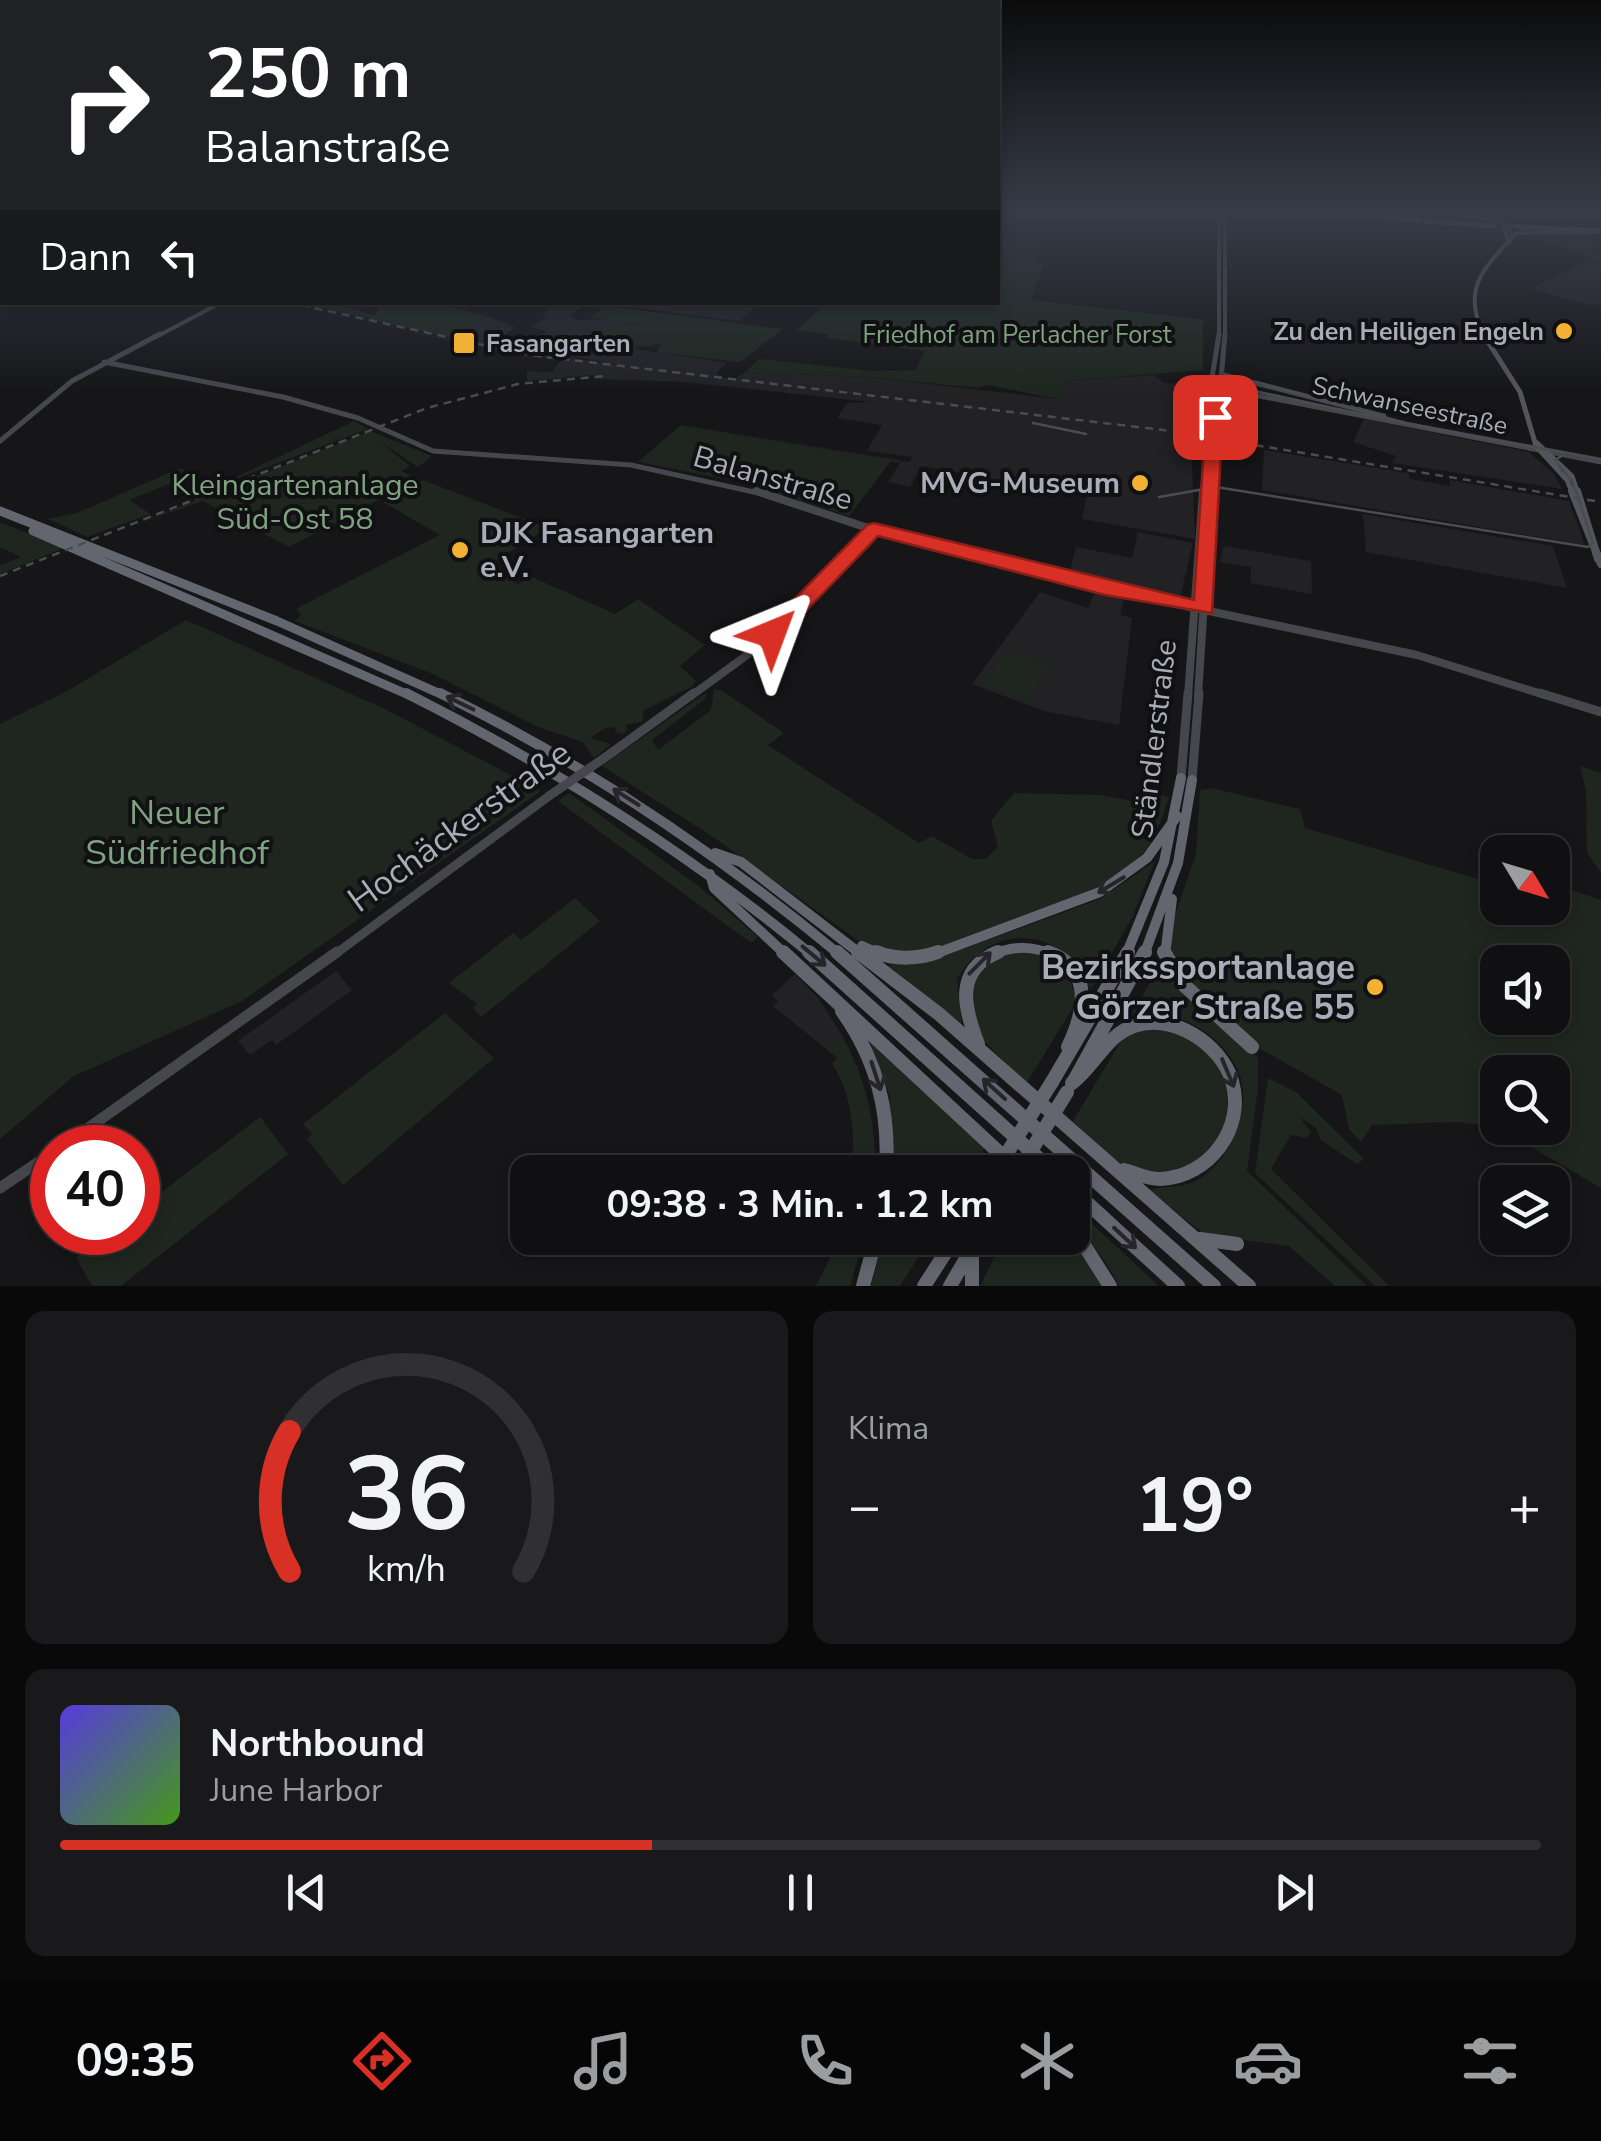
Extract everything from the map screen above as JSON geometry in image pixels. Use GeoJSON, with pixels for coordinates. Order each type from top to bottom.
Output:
{"type":"FeatureCollection","features":[{"type":"Feature","properties":{"kind":"highway"},"geometry":{"type":"LineString","coordinates":[[0,514],[458,702],[546,748],[703,848],[848,960],[1214,1286]]}},
{"type":"Feature","properties":{"kind":"highway"},"geometry":{"type":"LineString","coordinates":[[0,514],[446,712],[561,775],[710,874],[810,953],[1035,1155]]}},
{"type":"Feature","properties":{"kind":"highway","name":"Ständlerstraße"},"geometry":{"type":"LineString","coordinates":[[1006,1155],[1143,926],[1187,779]]}},
{"type":"Feature","properties":{"kind":"highway","name":"Ständlerstraße"},"geometry":{"type":"LineString","coordinates":[[1030,1155],[1136,976],[1172,896],[1185,846],[1187,779]]}},
{"type":"Feature","properties":{"kind":"highway"},"geometry":{"type":"LineString","coordinates":[[818,919],[888,958],[925,957],[1100,892],[1147,858],[1177,816]]}},
{"type":"Feature","properties":{"kind":"highway"},"geometry":{"type":"LineString","coordinates":[[703,848],[741,862],[982,1050],[1249,1286]]}},
{"type":"Feature","properties":{"kind":"highway"},"geometry":{"type":"LineString","coordinates":[[710,874],[714,888],[1002,1155]]}},
{"type":"Feature","properties":{"kind":"highway"},"geometry":{"type":"LineString","coordinates":[[1172,896],[1174,906],[1164,934],[1165,958],[1182,981],[1252,1047]]}},
{"type":"Feature","properties":{"kind":"highway"},"geometry":{"type":"LineString","coordinates":[[982,1050],[963,1010],[965,982],[978,961],[990,952],[1023,944],[1062,958],[1080,984],[1085,1006],[1066,1060]]}},
{"type":"Feature","properties":{"kind":"highway"},"geometry":{"type":"LineString","coordinates":[[828,993],[852,1024],[878,1077],[886,1113],[886,1155]]}},
{"type":"Feature","properties":{"kind":"highway"},"geometry":{"type":"LineString","coordinates":[[1070,1087],[1085,1075],[1108,1042],[1147,1022],[1180,1028],[1197,1036],[1228,1068],[1236,1103],[1233,1124],[1210,1162],[1175,1180],[1158,1180],[1132,1174],[1107,1159]]}},
{"type":"Feature","properties":{"kind":"highway"},"geometry":{"type":"LineString","coordinates":[[1090,1205],[1178,1286]]}},
{"type":"Feature","properties":{"kind":"highway"},"geometry":{"type":"LineString","coordinates":[[1197,1239],[1238,1244]]}},
{"type":"Feature","properties":{"kind":"highway"},"geometry":{"type":"LineString","coordinates":[[1090,1254],[1110,1286]]}},
{"type":"Feature","properties":{"kind":"highway"},"geometry":{"type":"LineString","coordinates":[[862,1286],[871,1255]]}},
{"type":"Feature","properties":{"kind":"highway"},"geometry":{"type":"LineString","coordinates":[[924,1286],[943,1255]]}},
{"type":"Feature","properties":{"kind":"highway"},"geometry":{"type":"LineString","coordinates":[[950,1286],[968,1255]]}},
{"type":"Feature","properties":{"kind":"highway"},"geometry":{"type":"LineString","coordinates":[[972,1286],[974,1255]]}},
{"type":"Feature","properties":{"kind":"main road"},"geometry":{"type":"LineString","coordinates":[[1223,273],[1223,324]]}},
{"type":"Feature","properties":{"kind":"main road"},"geometry":{"type":"LineString","coordinates":[[1482,273],[1476,279],[1473,313],[1520,392],[1538,447],[1568,480],[1600,561]]}},
{"type":"Feature","properties":{"kind":"main road"},"geometry":{"type":"LineString","coordinates":[[0,441],[61,388],[216,305]]}},
{"type":"Feature","properties":{"kind":"main road","name":"Ständlerstraße"},"geometry":{"type":"LineString","coordinates":[[1200,608],[1204,433],[1223,324]]}},
{"type":"Feature","properties":{"kind":"main road","name":"Ständlerstraße"},"geometry":{"type":"LineString","coordinates":[[1187,779],[1211,450],[1225,375],[1223,324]]}},
{"type":"Feature","properties":{"kind":"main road","name":"Balanstraße"},"geometry":{"type":"LineString","coordinates":[[104,362],[283,397],[357,418],[433,451],[641,467],[748,488],[874,529],[1200,608],[1417,654],[1601,712]]}},
{"type":"Feature","properties":{"kind":"main road","name":"Schwanseestraße"},"geometry":{"type":"LineString","coordinates":[[1214,374],[1417,424],[1601,459]]}},
{"type":"Feature","properties":{"kind":"main road","name":"Schwanseestraße"},"geometry":{"type":"LineString","coordinates":[[1211,388],[1538,447],[1551,454],[1601,459]]}},
{"type":"Feature","properties":{"kind":"main road"},"geometry":{"type":"LineString","coordinates":[[1551,454],[1572,476],[1600,561]]}},
{"type":"Feature","properties":{"kind":"main road","name":"Hochäckerstraße"},"geometry":{"type":"LineString","coordinates":[[94,1125],[225,1035],[758,647],[874,529]]}},
{"type":"Feature","properties":{"kind":"main road"},"geometry":{"type":"LineString","coordinates":[[0,1188],[30,1168]]}},
{"type":"Feature","properties":{"kind":"shaded area"},"geometry":{"type":"Polygon","coordinates":[[[1561,273],[1601,273],[1601,303],[1593,306],[1531,289],[1561,273]]]}},
{"type":"Feature","properties":{"kind":"shaded area"},"geometry":{"type":"Polygon","coordinates":[[[555,305],[585,305],[570,315],[575,320],[603,319],[656,329],[635,349],[726,363],[716,373],[724,378],[735,379],[745,372],[868,377],[1059,399],[1065,381],[1154,375],[1164,383],[1200,385],[1192,465],[1195,539],[1082,519],[1087,495],[921,466],[910,487],[888,482],[900,463],[681,425],[910,462],[912,457],[867,451],[882,425],[837,418],[847,403],[871,402],[684,382],[597,379],[594,375],[527,381],[527,371],[552,372],[560,361],[391,329],[449,339],[486,316],[515,327],[493,345],[467,342],[632,367],[514,346],[547,332],[531,326],[547,318],[541,315],[555,305]]]}},
{"type":"Feature","properties":{"kind":"shaded area"},"geometry":{"type":"Polygon","coordinates":[[[615,305],[757,305],[739,321],[615,305]]]}},
{"type":"Feature","properties":{"kind":"shaded area"},"geometry":{"type":"Polygon","coordinates":[[[1364,419],[1529,452],[1554,474],[1562,489],[1392,463],[1396,456],[1353,442],[1364,419]]]}},
{"type":"Feature","properties":{"kind":"shaded area"},"geometry":{"type":"Polygon","coordinates":[[[1264,450],[1408,473],[1410,479],[1450,486],[1450,480],[1569,501],[1585,545],[1262,490],[1264,450]]]}},
{"type":"Feature","properties":{"kind":"shaded area"},"geometry":{"type":"Polygon","coordinates":[[[1363,514],[1553,546],[1567,588],[1366,552],[1363,514]]]}},
{"type":"Feature","properties":{"kind":"shaded area"},"geometry":{"type":"Polygon","coordinates":[[[1138,532],[1193,543],[1180,598],[1070,571],[1076,547],[1132,558],[1138,532]]]}},
{"type":"Feature","properties":{"kind":"shaded area"},"geometry":{"type":"Polygon","coordinates":[[[1224,546],[1311,561],[1312,594],[1251,583],[1251,567],[1220,562],[1224,546]]]}},
{"type":"Feature","properties":{"kind":"shaded area"},"geometry":{"type":"Polygon","coordinates":[[[1040,592],[1088,608],[1094,594],[1124,600],[1120,615],[1132,618],[1119,725],[1044,711],[972,684],[1040,592]]]}},
{"type":"Feature","properties":{"kind":"shaded area"},"geometry":{"type":"Polygon","coordinates":[[[336,971],[352,990],[276,1045],[272,1040],[250,1055],[238,1041],[336,971]]]}},
{"type":"Feature","properties":{"kind":"shaded area"},"geometry":{"type":"Polygon","coordinates":[[[795,974],[819,999],[842,1035],[826,1049],[773,1006],[778,1001],[772,995],[795,974]]]}},
{"type":"Feature","properties":{"kind":"green space","name":"Friedhof am Perlacher Forst"},"geometry":{"type":"Polygon","coordinates":[[[1000,273],[1041,273],[1031,300],[1208,320],[1203,322],[1203,370],[1065,381],[1059,399],[987,385],[979,388],[868,377],[745,372],[759,359],[872,371],[915,370],[925,351],[826,338],[828,334],[796,330],[825,305],[1000,305],[1000,273]]]}},
{"type":"Feature","properties":{"kind":"green space"},"geometry":{"type":"Polygon","coordinates":[[[312,305],[339,305],[375,316],[381,305],[443,305],[486,316],[450,338],[312,305]]]}},
{"type":"Feature","properties":{"kind":"green space"},"geometry":{"type":"Polygon","coordinates":[[[605,306],[783,329],[740,362],[660,353],[656,350],[663,343],[645,347],[632,344],[628,348],[613,346],[616,341],[575,335],[588,336],[601,325],[606,325],[592,336],[599,337],[615,324],[641,325],[591,317],[605,306]]]}},
{"type":"Feature","properties":{"kind":"green space"},"geometry":{"type":"Polygon","coordinates":[[[354,421],[368,429],[217,486],[354,421]]]}},
{"type":"Feature","properties":{"kind":"green space"},"geometry":{"type":"Polygon","coordinates":[[[681,425],[891,461],[849,516],[735,481],[638,462],[681,425]]]}},
{"type":"Feature","properties":{"kind":"green space","name":"Kleingartenanlage Süd-Ost 58"},"geometry":{"type":"Polygon","coordinates":[[[370,431],[432,456],[418,467],[379,441],[410,466],[401,471],[418,479],[289,547],[203,501],[140,523],[370,431]]]}},
{"type":"Feature","properties":{"kind":"green space"},"geometry":{"type":"Polygon","coordinates":[[[180,468],[193,474],[130,500],[150,514],[87,537],[48,519],[77,513],[180,468]]]}},
{"type":"Feature","properties":{"kind":"green space"},"geometry":{"type":"Polygon","coordinates":[[[423,480],[547,528],[486,567],[518,584],[532,577],[615,614],[638,599],[705,645],[680,666],[696,681],[693,686],[644,710],[642,722],[625,725],[628,730],[623,734],[615,732],[616,727],[605,728],[590,738],[612,744],[594,758],[583,742],[538,727],[433,674],[295,621],[301,615],[297,608],[440,535],[383,502],[423,480]]]}},
{"type":"Feature","properties":{"kind":"green space"},"geometry":{"type":"Polygon","coordinates":[[[0,522],[64,548],[0,574],[0,565],[21,557],[0,547],[0,522]]]}},
{"type":"Feature","properties":{"kind":"green space","name":"Neuer Südfriedhof"},"geometry":{"type":"Polygon","coordinates":[[[186,620],[385,709],[541,791],[242,1001],[74,1076],[0,1139],[0,724],[67,691],[186,620]]]}},
{"type":"Feature","properties":{"kind":"green space"},"geometry":{"type":"Polygon","coordinates":[[[1007,650],[1051,667],[1026,701],[981,684],[1007,650]]]}},
{"type":"Feature","properties":{"kind":"green space"},"geometry":{"type":"Polygon","coordinates":[[[714,690],[721,690],[784,733],[768,745],[919,843],[932,836],[972,859],[986,859],[998,847],[991,821],[1014,793],[1101,795],[1158,806],[1161,795],[1169,797],[1156,833],[1140,858],[1097,887],[945,947],[910,952],[877,948],[860,942],[713,837],[602,766],[707,692],[705,699],[652,740],[658,750],[711,710],[714,690]]]}},
{"type":"Feature","properties":{"kind":"green space"},"geometry":{"type":"Polygon","coordinates":[[[1580,766],[1601,773],[1601,873],[1587,853],[1586,791],[1580,766]]]}},
{"type":"Feature","properties":{"kind":"green space","name":"Bezirkssportanlage Görzer Straße 55"},"geometry":{"type":"Polygon","coordinates":[[[1211,788],[1300,809],[1305,828],[1480,880],[1480,925],[1570,925],[1570,890],[1601,900],[1601,1188],[1570,1170],[1570,1165],[1562,1165],[1528,1145],[1570,1145],[1570,1055],[1480,1055],[1480,1125],[1372,1125],[1361,1142],[1349,1129],[1342,1095],[1259,1048],[1186,981],[1172,961],[1167,938],[1196,854],[1200,790],[1211,788]]]}},
{"type":"Feature","properties":{"kind":"green space"},"geometry":{"type":"Polygon","coordinates":[[[569,793],[696,884],[758,937],[751,943],[558,801],[569,793]]]}},
{"type":"Feature","properties":{"kind":"green space"},"geometry":{"type":"Polygon","coordinates":[[[1155,861],[1132,918],[1091,989],[1063,952],[1033,939],[1003,941],[977,955],[957,980],[962,1025],[888,965],[939,958],[1100,899],[1155,861]]]}},
{"type":"Feature","properties":{"kind":"green space"},"geometry":{"type":"Polygon","coordinates":[[[575,898],[600,921],[481,1017],[473,1008],[477,1004],[449,983],[513,933],[521,940],[575,898]]]}},
{"type":"Feature","properties":{"kind":"green space"},"geometry":{"type":"Polygon","coordinates":[[[1037,951],[1067,970],[1077,1001],[1026,1084],[982,1039],[969,996],[976,974],[1001,953],[1037,951]]]}},
{"type":"Feature","properties":{"kind":"green space"},"geometry":{"type":"Polygon","coordinates":[[[1162,962],[1172,980],[1258,1058],[1258,1089],[1247,1171],[1367,1286],[1335,1286],[1289,1246],[1205,1235],[1149,1190],[1186,1184],[1211,1170],[1230,1145],[1243,1100],[1238,1070],[1207,1033],[1177,1017],[1145,1013],[1130,1017],[1162,962]]]}},
{"type":"Feature","properties":{"kind":"green space"},"geometry":{"type":"Polygon","coordinates":[[[445,1013],[494,1058],[343,1185],[307,1139],[312,1134],[303,1124],[445,1013]]]}},
{"type":"Feature","properties":{"kind":"green space"},"geometry":{"type":"Polygon","coordinates":[[[1158,1028],[1195,1042],[1217,1065],[1227,1093],[1225,1122],[1212,1148],[1191,1167],[1162,1174],[1119,1162],[1073,1121],[1121,1041],[1133,1032],[1158,1028]]]}},
{"type":"Feature","properties":{"kind":"green space"},"geometry":{"type":"Polygon","coordinates":[[[842,1035],[868,1102],[875,1155],[852,1155],[848,1102],[832,1064],[837,1058],[826,1049],[842,1035]]]}},
{"type":"Feature","properties":{"kind":"green space"},"geometry":{"type":"Polygon","coordinates":[[[868,1039],[986,1146],[980,1155],[893,1155],[889,1094],[868,1039]]]}},
{"type":"Feature","properties":{"kind":"green space"},"geometry":{"type":"Polygon","coordinates":[[[1268,1078],[1296,1092],[1364,1159],[1357,1164],[1321,1140],[1316,1128],[1300,1117],[1311,1133],[1306,1138],[1291,1135],[1271,1169],[1389,1286],[1375,1286],[1255,1173],[1268,1078]]]}},
{"type":"Feature","properties":{"kind":"green space"},"geometry":{"type":"Polygon","coordinates":[[[260,1117],[288,1154],[121,1286],[92,1286],[76,1257],[79,1255],[160,1255],[160,1193],[260,1117]]]}},
{"type":"Feature","properties":{"kind":"green space"},"geometry":{"type":"Polygon","coordinates":[[[1090,1223],[1159,1286],[1119,1286],[1090,1240],[1090,1223]]]}},
{"type":"Feature","properties":{"kind":"green space"},"geometry":{"type":"Polygon","coordinates":[[[832,1255],[859,1255],[850,1286],[816,1286],[832,1255]]]}},
{"type":"Feature","properties":{"kind":"green space"},"geometry":{"type":"Polygon","coordinates":[[[879,1255],[920,1255],[900,1286],[871,1286],[879,1255]]]}},
{"type":"Feature","properties":{"kind":"green space"},"geometry":{"type":"Polygon","coordinates":[[[996,1255],[1083,1255],[1102,1286],[980,1286],[996,1255]]]}},
{"type":"Feature","properties":{"kind":"tram line"},"geometry":{"type":"LineString","coordinates":[[1256,382],[1406,423],[1601,459],[1435,430],[1250,390],[1240,384],[1256,382]]}},
{"type":"Feature","properties":{"kind":"tram line"},"geometry":{"type":"LineString","coordinates":[[1033,423],[1086,434]]}},
{"type":"Feature","properties":{"kind":"tram line"},"geometry":{"type":"LineString","coordinates":[[1159,497],[1216,487],[1588,547],[1593,543],[1573,482],[1555,460],[1565,454]]}},
{"type":"Feature","properties":{"kind":"railway"},"geometry":{"type":"LineString","coordinates":[[301,305],[529,355],[1163,430],[1601,502]]}},
{"type":"Feature","properties":{"kind":"railway"},"geometry":{"type":"LineString","coordinates":[[0,576],[427,408],[518,384],[605,376]]}},
{"type":"Feature","properties":{"kind":"place","name":"Zu den Heiligen Engeln"},"geometry":{"type":"Point","coordinates":[1564,331]}},
{"type":"Feature","properties":{"kind":"place","name":"Fasangarten"},"geometry":{"type":"Point","coordinates":[464,343]}},
{"type":"Feature","properties":{"kind":"place","name":"MVG-Museum"},"geometry":{"type":"Point","coordinates":[1140,483]}},
{"type":"Feature","properties":{"kind":"place","name":"DJK Fasangarten e.V."},"geometry":{"type":"Point","coordinates":[460,550]}},
{"type":"Feature","properties":{"kind":"place","name":"Bezirkssportanlage Görzer Straße 55"},"geometry":{"type":"Point","coordinates":[1375,987]}},
{"type":"Feature","properties":{"kind":"route"},"geometry":{"type":"LineString","coordinates":[[772,634],[874,529],[1204,609],[1215,417]]}}]}
